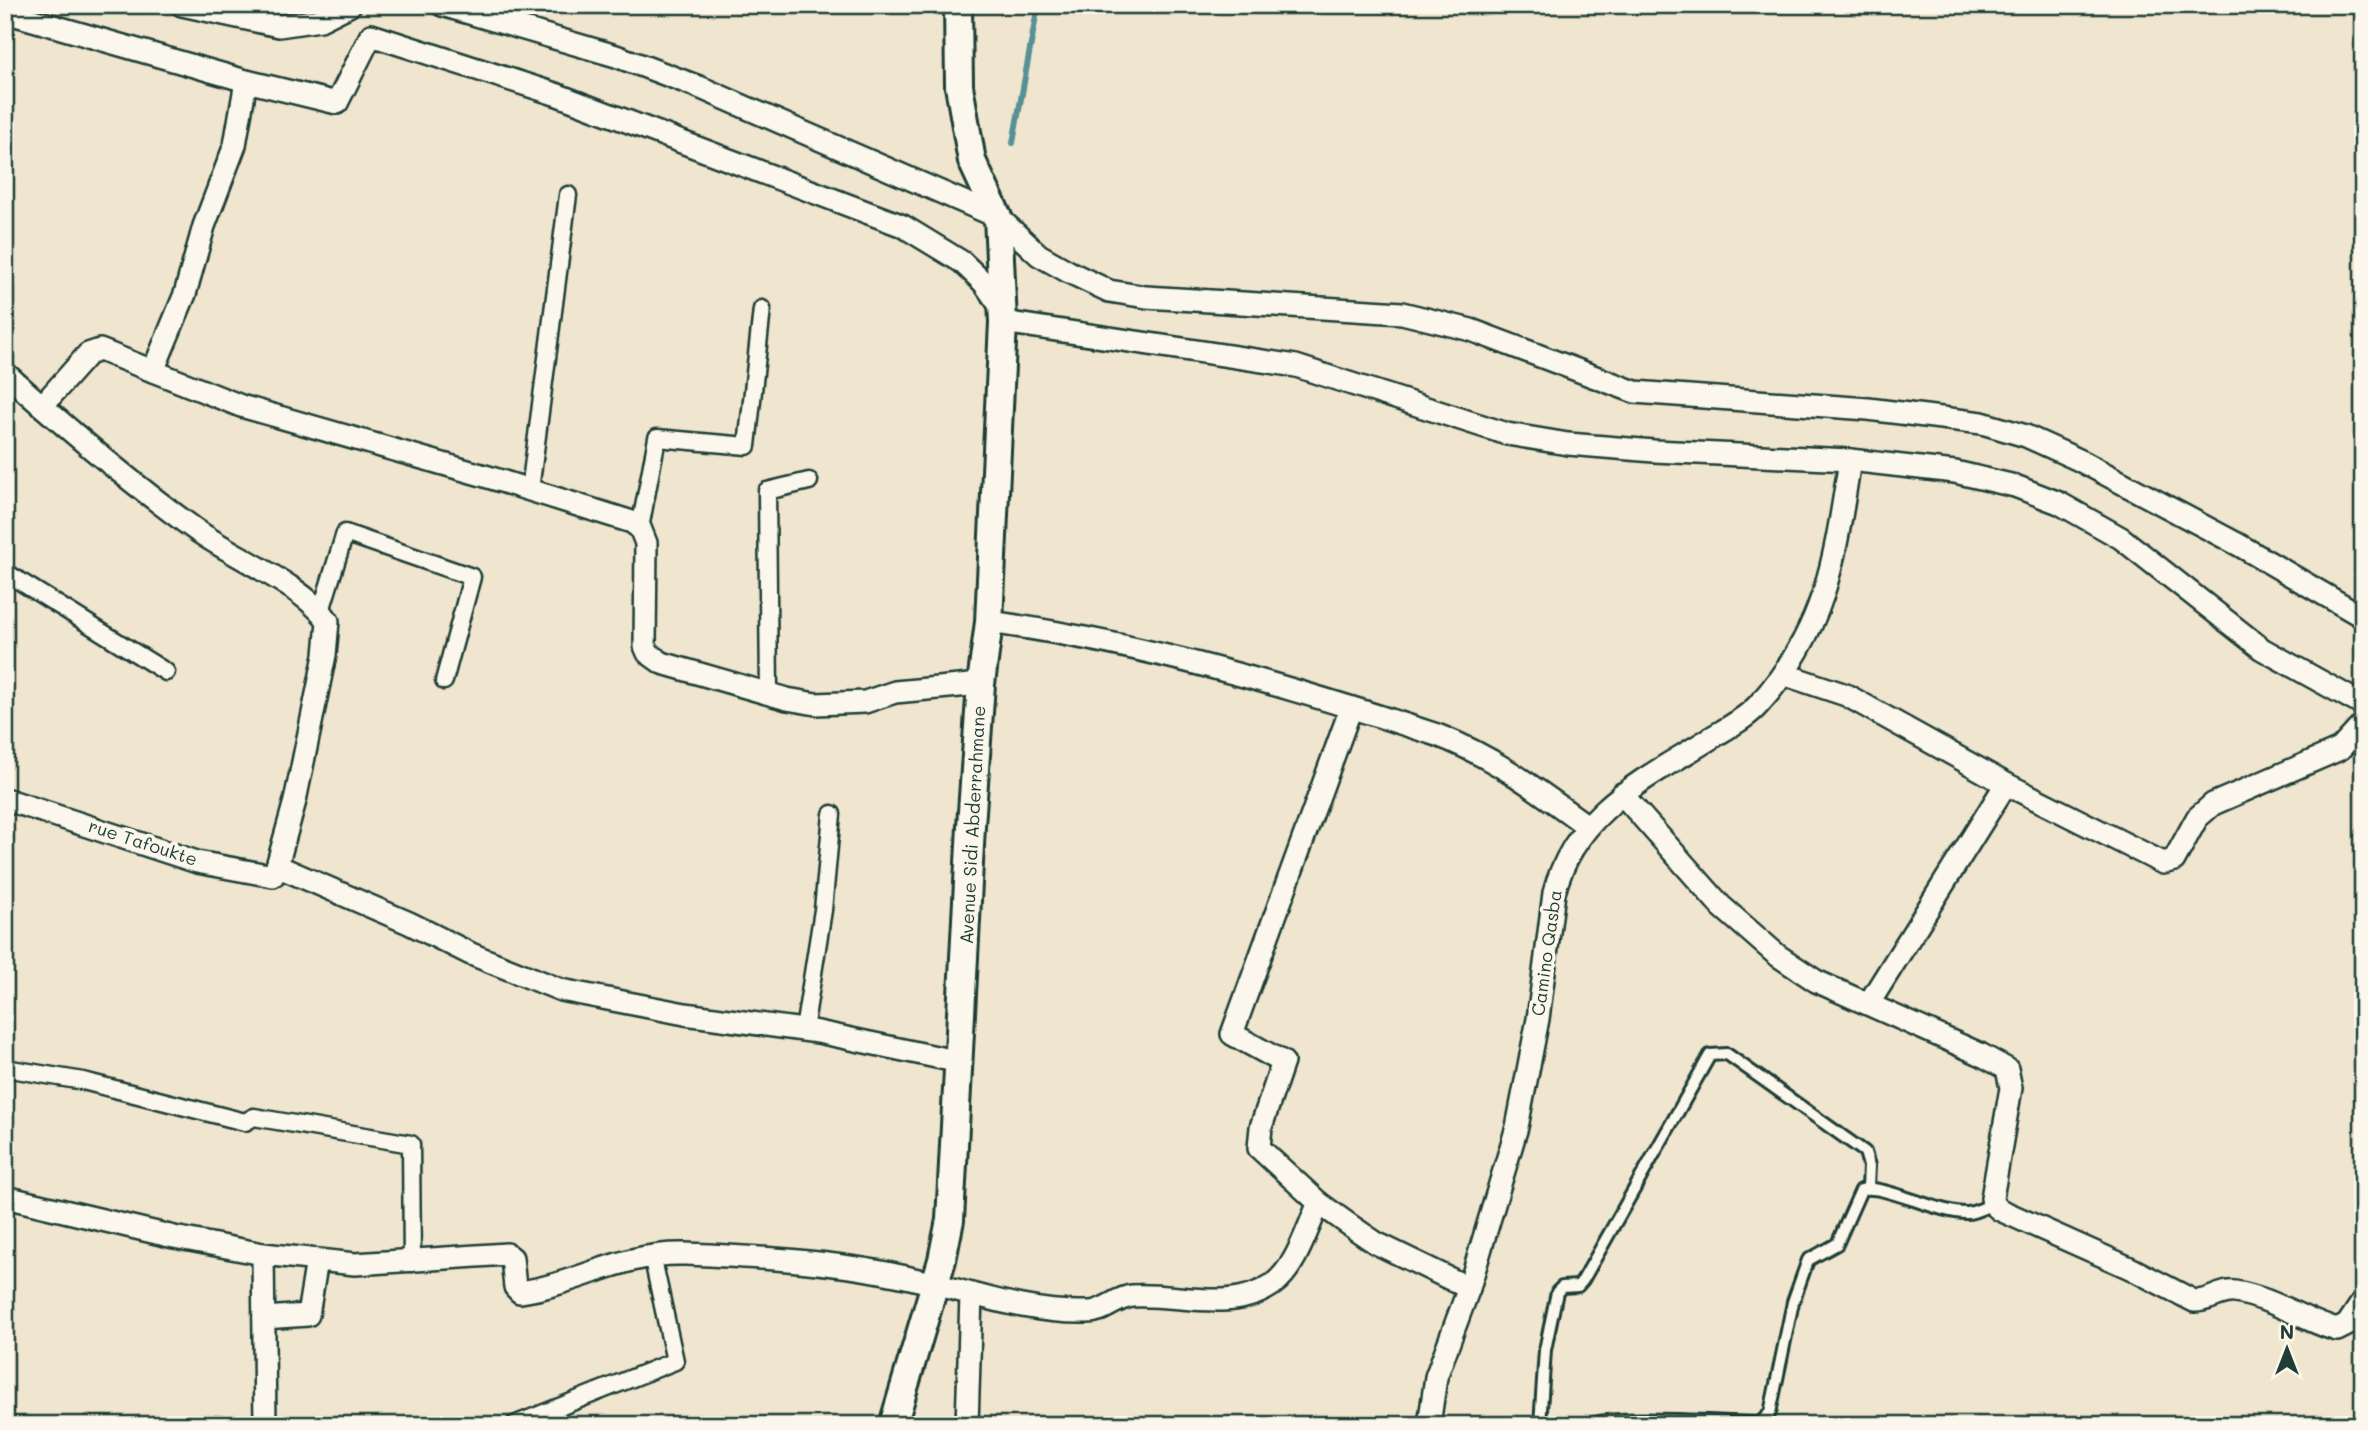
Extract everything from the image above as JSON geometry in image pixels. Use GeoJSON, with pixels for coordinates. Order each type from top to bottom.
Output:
{"type":"FeatureCollection","features":[{"type":"Feature","properties":{"kind":"street"},"geometry":{"type":"LineString","coordinates":[[182,5],[279,26],[320,20],[350,5]]}},
{"type":"Feature","properties":{"kind":"street"},"geometry":{"type":"LineString","coordinates":[[442,5],[616,56],[687,82],[998,218],[1039,255],[1109,290],[1146,297],[1402,313],[1471,330],[1635,392],[1936,415],[2026,436],[2079,460],[2239,545],[2363,617]]}},
{"type":"Feature","properties":{"kind":"street"},"geometry":{"type":"LineString","coordinates":[[958,5],[959,86],[972,161],[998,218]]}},
{"type":"Feature","properties":{"kind":"street"},"geometry":{"type":"LineString","coordinates":[[5,12],[246,81],[337,103],[371,35],[558,95],[903,226],[962,262],[984,283],[1003,316],[1296,366],[1507,434],[1654,451],[1850,460],[1955,472],[2015,486],[2059,503],[2121,538],[2262,649],[2363,705]]}},
{"type":"Feature","properties":{"kind":"street"},"geometry":{"type":"LineString","coordinates":[[153,371],[184,294],[204,226],[235,145],[246,81]]}},
{"type":"Feature","properties":{"kind":"street"},"geometry":{"type":"LineString","coordinates":[[530,490],[568,195]]}},
{"type":"Feature","properties":{"kind":"street","name":"Avenue Sidi Abderrahmane"},"geometry":{"type":"LineString","coordinates":[[893,1425],[942,1260],[950,1220],[971,826],[981,684],[989,622],[1003,316],[998,218]]}},
{"type":"Feature","properties":{"kind":"street"},"geometry":{"type":"LineString","coordinates":[[640,528],[657,439],[747,446],[762,309]]}},
{"type":"Feature","properties":{"kind":"street"},"geometry":{"type":"LineString","coordinates":[[42,406],[88,354],[96,350],[253,410],[632,522],[640,528],[646,543],[643,638],[648,653],[676,668],[817,704],[852,704],[895,692],[981,684]]}},
{"type":"Feature","properties":{"kind":"street"},"geometry":{"type":"LineString","coordinates":[[5,373],[150,497],[198,532],[321,611],[328,621],[326,655],[296,802],[277,866],[409,923],[484,959],[561,989],[685,1014],[804,1030],[960,1062]]}},
{"type":"Feature","properties":{"kind":"street","name":"Camino Qasba"},"geometry":{"type":"LineString","coordinates":[[1429,1425],[1436,1377],[1469,1288],[1510,1153],[1528,1077],[1554,893],[1561,867],[1587,826],[1622,794],[1757,707],[1783,674],[1816,617],[1829,584],[1850,460]]}},
{"type":"Feature","properties":{"kind":"street"},"geometry":{"type":"LineString","coordinates":[[769,693],[768,491],[809,481]]}},
{"type":"Feature","properties":{"kind":"street"},"geometry":{"type":"LineString","coordinates":[[321,611],[345,533],[472,577],[444,681]]}},
{"type":"Feature","properties":{"kind":"street"},"geometry":{"type":"LineString","coordinates":[[5,572],[166,672]]}},
{"type":"Feature","properties":{"kind":"street"},"geometry":{"type":"LineString","coordinates":[[989,622],[1055,631],[1198,664],[1351,708],[1468,747],[1504,768],[1587,826]]}},
{"type":"Feature","properties":{"kind":"street"},"geometry":{"type":"LineString","coordinates":[[1783,674],[1846,695],[2006,785],[2132,850],[2157,862],[2166,863],[2174,860],[2197,818],[2213,804],[2340,749],[2363,724]]}},
{"type":"Feature","properties":{"kind":"street"},"geometry":{"type":"LineString","coordinates":[[1351,708],[1232,1031],[1239,1040],[1283,1062],[1258,1144],[1263,1152],[1319,1203],[1377,1243],[1469,1288]]}},
{"type":"Feature","properties":{"kind":"street"},"geometry":{"type":"LineString","coordinates":[[1869,1003],[2006,785]]}},
{"type":"Feature","properties":{"kind":"street"},"geometry":{"type":"LineString","coordinates":[[1622,794],[1712,896],[1749,933],[1816,981],[1980,1054],[2007,1069],[2011,1087],[1993,1204],[2000,1210],[2130,1268],[2194,1301],[2204,1302],[2227,1292],[2241,1293],[2295,1310],[2337,1330],[2347,1325],[2363,1301]]}},
{"type":"Feature","properties":{"kind":"street","name":"rue Tafoukte"},"geometry":{"type":"LineString","coordinates":[[5,799],[197,862],[273,876],[277,866]]}},
{"type":"Feature","properties":{"kind":"street"},"geometry":{"type":"LineString","coordinates":[[804,1030],[823,910],[832,814]]}},
{"type":"Feature","properties":{"kind":"street"},"geometry":{"type":"LineString","coordinates":[[5,1068],[83,1081],[245,1122],[254,1117],[411,1144],[412,1263]]}},
{"type":"Feature","properties":{"kind":"street"},"geometry":{"type":"LineString","coordinates":[[5,1196],[174,1237],[263,1254],[355,1264],[412,1263],[507,1254],[512,1258],[515,1287],[520,1292],[652,1255],[762,1258],[875,1271],[1043,1311],[1087,1312],[1103,1310],[1131,1296],[1224,1300],[1270,1287],[1283,1275],[1319,1203]]}},
{"type":"Feature","properties":{"kind":"street"},"geometry":{"type":"LineString","coordinates":[[263,1254],[265,1425]]}},
{"type":"Feature","properties":{"kind":"street"},"geometry":{"type":"LineString","coordinates":[[514,1425],[675,1361],[652,1255]]}},
{"type":"Feature","properties":{"kind":"street"},"geometry":{"type":"LineString","coordinates":[[264,1318],[308,1315],[317,1260]]}},
{"type":"Feature","properties":{"kind":"street"},"geometry":{"type":"LineString","coordinates":[[967,1425],[971,1295]]}},
{"type":"Feature","properties":{"kind":"lane"},"geometry":{"type":"LineString","coordinates":[[1540,1425],[1545,1350],[1557,1292],[1562,1287],[1578,1286],[1583,1280],[1710,1055],[1727,1054],[1865,1152],[1869,1167],[1868,1187]]}},
{"type":"Feature","properties":{"kind":"lane"},"geometry":{"type":"LineString","coordinates":[[1591,1425],[1598,1420],[1625,1418],[1760,1423],[1770,1413],[1793,1302],[1808,1260],[1837,1244],[1861,1190],[1868,1187],[1947,1211],[1970,1214],[1993,1204]]}},
{"type":"Feature","properties":{"kind":"waterway"},"geometry":{"type":"LineString","coordinates":[[1013,143],[1038,5]]}}]}
